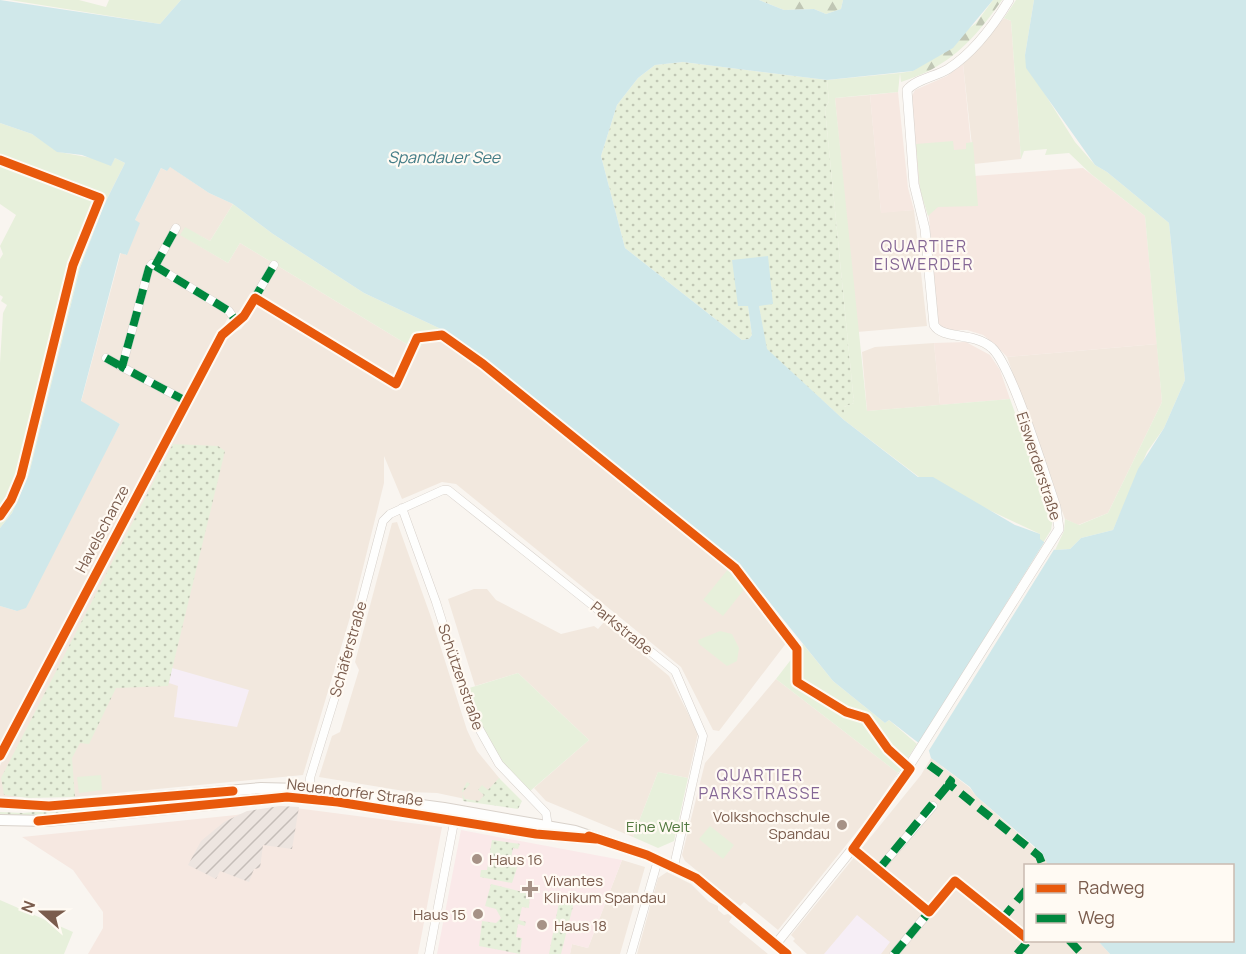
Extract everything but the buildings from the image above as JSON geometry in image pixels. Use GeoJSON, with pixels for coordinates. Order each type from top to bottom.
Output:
{"type":"FeatureCollection","features":[{"type":"Feature","properties":{"kind":"main road","name":"Neuendorfer Straße"},"geometry":{"type":"LineString","coordinates":[[0,803],[49,806],[261,788],[455,815],[548,831],[575,831],[674,866],[696,878],[787,954]]}},
{"type":"Feature","properties":{"kind":"main road","name":"Neuendorfer Straße"},"geometry":{"type":"LineString","coordinates":[[0,820],[47,821],[311,795]]}},
{"type":"Feature","properties":{"kind":"street","name":"Eiswerderstraße"},"geometry":{"type":"LineString","coordinates":[[776,944],[873,823],[923,748],[1059,529],[1059,516],[1001,358],[993,349],[975,337],[942,333],[934,325],[925,229],[914,184],[906,96],[912,85],[947,70],[967,54],[990,29],[1009,0]]}},
{"type":"Feature","properties":{"kind":"street"},"geometry":{"type":"LineString","coordinates":[[122,367],[146,274],[176,228]]}},
{"type":"Feature","properties":{"kind":"street"},"geometry":{"type":"LineString","coordinates":[[154,265],[229,311],[236,321]]}},
{"type":"Feature","properties":{"kind":"street","name":"Havelschanze"},"geometry":{"type":"LineString","coordinates":[[0,756],[222,335],[244,315],[274,265]]}},
{"type":"Feature","properties":{"kind":"street"},"geometry":{"type":"LineString","coordinates":[[255,298],[396,384]]}},
{"type":"Feature","properties":{"kind":"street"},"geometry":{"type":"LineString","coordinates":[[105,358],[186,401]]}},
{"type":"Feature","properties":{"kind":"street","name":"Parkstraße"},"geometry":{"type":"LineString","coordinates":[[402,508],[443,490],[455,493],[675,672],[703,736],[674,866]]}},
{"type":"Feature","properties":{"kind":"street","name":"Schäferstraße"},"geometry":{"type":"LineString","coordinates":[[311,795],[310,778],[346,661],[383,520],[402,508]]}},
{"type":"Feature","properties":{"kind":"street","name":"Schützenstraße"},"geometry":{"type":"LineString","coordinates":[[402,508],[436,602],[472,717],[499,764],[546,813],[548,831]]}},
{"type":"Feature","properties":{"kind":"street"},"geometry":{"type":"LineString","coordinates":[[879,869],[933,806]]}},
{"type":"Feature","properties":{"kind":"street"},"geometry":{"type":"LineString","coordinates":[[429,954],[455,815]]}},
{"type":"Feature","properties":{"kind":"street"},"geometry":{"type":"LineString","coordinates":[[853,849],[929,912]]}},
{"type":"Feature","properties":{"kind":"street"},"geometry":{"type":"LineString","coordinates":[[631,954],[658,860]]}},
{"type":"Feature","properties":{"kind":"street"},"geometry":{"type":"LineString","coordinates":[[894,954],[955,881]]}},
{"type":"Feature","properties":{"kind":"shaded area"},"geometry":{"type":"Polygon","coordinates":[[[1004,18],[1011,21],[1021,159],[974,164],[963,64],[1004,18]]]}},
{"type":"Feature","properties":{"kind":"shaded area"},"geometry":{"type":"Polygon","coordinates":[[[963,64],[974,176],[1083,168],[1145,216],[1157,344],[1007,357],[983,335],[967,330],[944,330],[938,323],[929,218],[919,183],[911,98],[915,90],[947,76],[963,64]]]}},
{"type":"Feature","properties":{"kind":"shaded area"},"geometry":{"type":"Polygon","coordinates":[[[898,92],[908,188],[914,210],[881,213],[870,95],[898,92]]]}},
{"type":"Feature","properties":{"kind":"shaded area"},"geometry":{"type":"Polygon","coordinates":[[[870,95],[881,212],[914,210],[927,326],[857,332],[835,98],[870,95]]]}},
{"type":"Feature","properties":{"kind":"shaded area"},"geometry":{"type":"Polygon","coordinates":[[[169,166],[209,193],[233,204],[210,241],[185,228],[181,235],[228,263],[240,243],[418,351],[425,340],[442,339],[735,573],[787,642],[719,731],[713,730],[681,667],[456,484],[442,482],[402,499],[384,456],[384,483],[354,604],[303,775],[75,797],[0,797],[0,766],[4,755],[225,337],[241,329],[248,320],[232,310],[0,748],[0,606],[17,611],[120,424],[81,402],[121,252],[126,255],[135,220],[161,168],[167,171],[169,166]]]}},
{"type":"Feature","properties":{"kind":"shaded area"},"geometry":{"type":"Polygon","coordinates":[[[966,342],[990,355],[1000,370],[1010,399],[940,405],[934,343],[966,342]]]}},
{"type":"Feature","properties":{"kind":"shaded area"},"geometry":{"type":"Polygon","coordinates":[[[934,343],[940,405],[867,411],[862,352],[875,347],[934,343]]]}},
{"type":"Feature","properties":{"kind":"shaded area"},"geometry":{"type":"Polygon","coordinates":[[[1157,344],[1162,402],[1108,513],[1078,525],[1065,519],[1007,357],[1157,344]]]}},
{"type":"Feature","properties":{"kind":"shaded area"},"geometry":{"type":"Polygon","coordinates":[[[397,522],[432,620],[467,730],[477,751],[500,779],[489,804],[437,793],[410,792],[319,777],[332,736],[340,732],[359,670],[355,662],[392,523],[397,522]]]}},
{"type":"Feature","properties":{"kind":"shaded area"},"geometry":{"type":"Polygon","coordinates":[[[474,589],[487,589],[496,600],[561,634],[594,626],[598,629],[604,622],[669,676],[698,733],[688,778],[658,772],[633,837],[546,801],[534,788],[589,740],[518,673],[475,686],[448,599],[474,589]]]}},
{"type":"Feature","properties":{"kind":"shaded area"},"geometry":{"type":"Polygon","coordinates":[[[172,668],[249,690],[237,727],[174,717],[178,686],[169,683],[172,668]]]}},
{"type":"Feature","properties":{"kind":"shaded area"},"geometry":{"type":"Polygon","coordinates":[[[776,679],[898,773],[867,819],[778,930],[744,902],[740,906],[685,861],[682,855],[705,763],[776,679]]]}},
{"type":"Feature","properties":{"kind":"shaded area"},"geometry":{"type":"Polygon","coordinates":[[[931,758],[970,788],[976,796],[1047,859],[1048,864],[1024,864],[1024,942],[1099,942],[1110,954],[807,954],[793,941],[795,939],[791,935],[921,775],[931,758]]]}},
{"type":"Feature","properties":{"kind":"shaded area"},"geometry":{"type":"Polygon","coordinates":[[[280,806],[442,827],[418,954],[88,954],[103,928],[103,912],[73,870],[22,837],[236,815],[280,806]]]}},
{"type":"Feature","properties":{"kind":"shaded area"},"geometry":{"type":"Polygon","coordinates":[[[280,806],[299,807],[292,849],[263,845],[260,868],[254,869],[249,882],[220,871],[216,879],[188,865],[201,841],[224,822],[247,811],[280,806]]]}},
{"type":"Feature","properties":{"kind":"shaded area","name":"Vivantes Klinikum Spandau"},"geometry":{"type":"Polygon","coordinates":[[[461,830],[622,860],[588,948],[572,944],[570,954],[437,954],[461,830]]]}},
{"type":"Feature","properties":{"kind":"shaded area"},"geometry":{"type":"Polygon","coordinates":[[[622,860],[645,867],[620,954],[570,954],[572,944],[588,948],[622,860]]]}},
{"type":"Feature","properties":{"kind":"shaded area"},"geometry":{"type":"Polygon","coordinates":[[[667,872],[691,884],[709,902],[718,906],[718,910],[724,915],[728,914],[732,917],[729,922],[768,954],[637,954],[658,878],[667,872]]]}},
{"type":"Feature","properties":{"kind":"shaded area"},"geometry":{"type":"Polygon","coordinates":[[[857,915],[890,942],[881,954],[824,954],[857,915]]]}},
{"type":"Feature","properties":{"kind":"green space"},"geometry":{"type":"Polygon","coordinates":[[[10,0],[79,0],[106,7],[109,0],[181,0],[160,24],[10,0]]]}},
{"type":"Feature","properties":{"kind":"green space"},"geometry":{"type":"Polygon","coordinates":[[[759,0],[843,0],[841,9],[826,14],[814,9],[784,10],[759,0]]]}},
{"type":"Feature","properties":{"kind":"green space"},"geometry":{"type":"Polygon","coordinates":[[[993,0],[1002,0],[981,28],[959,51],[933,69],[901,82],[900,73],[913,71],[976,23],[993,0]]]}},
{"type":"Feature","properties":{"kind":"green space"},"geometry":{"type":"Polygon","coordinates":[[[1016,0],[1034,0],[1025,55],[1043,91],[1075,142],[1095,165],[1107,172],[1169,223],[1185,380],[1164,428],[1147,452],[1113,530],[1081,538],[1070,549],[1055,550],[1064,531],[1065,519],[1079,525],[1108,513],[1162,402],[1145,216],[1091,174],[1069,153],[1045,155],[1047,149],[1024,151],[1021,159],[1011,21],[1004,18],[1016,0]]]}},
{"type":"Feature","properties":{"kind":"green space"},"geometry":{"type":"Polygon","coordinates":[[[683,62],[827,80],[829,101],[825,109],[854,403],[844,407],[844,420],[766,349],[759,306],[748,306],[752,335],[749,339],[742,340],[625,248],[601,156],[617,105],[638,78],[655,65],[683,62]]]}},
{"type":"Feature","properties":{"kind":"green space"},"geometry":{"type":"Polygon","coordinates":[[[900,73],[898,92],[835,98],[867,411],[1010,399],[1053,518],[1051,530],[1043,543],[1039,539],[1040,534],[919,477],[844,420],[844,407],[854,403],[825,109],[829,101],[827,80],[900,73]]]}},
{"type":"Feature","properties":{"kind":"green space"},"geometry":{"type":"Polygon","coordinates":[[[0,123],[32,134],[59,152],[92,158],[111,165],[115,158],[125,163],[104,205],[80,268],[29,474],[12,513],[0,528],[0,363],[3,313],[7,305],[1,301],[3,297],[0,295],[0,259],[3,254],[0,246],[16,215],[0,204],[0,123]]]}},
{"type":"Feature","properties":{"kind":"green space"},"geometry":{"type":"Polygon","coordinates":[[[953,141],[954,150],[966,149],[966,143],[973,142],[978,206],[938,207],[928,216],[920,190],[916,144],[953,141]]]}},
{"type":"Feature","properties":{"kind":"green space"},"geometry":{"type":"Polygon","coordinates":[[[233,204],[273,234],[364,293],[441,329],[442,339],[425,340],[418,351],[240,243],[228,263],[180,235],[185,227],[210,241],[233,204]]]}},
{"type":"Feature","properties":{"kind":"green space"},"geometry":{"type":"Polygon","coordinates":[[[173,444],[218,446],[225,451],[168,686],[116,688],[89,744],[80,743],[72,758],[75,797],[29,798],[4,795],[1,778],[173,444]]]}},
{"type":"Feature","properties":{"kind":"green space"},"geometry":{"type":"Polygon","coordinates":[[[729,568],[746,587],[723,616],[703,600],[729,568]]]}},
{"type":"Feature","properties":{"kind":"green space"},"geometry":{"type":"Polygon","coordinates":[[[720,631],[732,634],[739,648],[737,661],[727,666],[699,644],[698,640],[720,631]]]}},
{"type":"Feature","properties":{"kind":"green space"},"geometry":{"type":"Polygon","coordinates":[[[803,644],[833,681],[885,723],[889,720],[917,744],[898,773],[776,679],[803,644]]]}},
{"type":"Feature","properties":{"kind":"green space"},"geometry":{"type":"Polygon","coordinates":[[[518,673],[589,740],[529,792],[494,753],[476,717],[466,689],[518,673]]]}},
{"type":"Feature","properties":{"kind":"green space","name":"Eine Welt"},"geometry":{"type":"Polygon","coordinates":[[[658,772],[688,778],[674,841],[658,848],[633,837],[658,772]]]}},
{"type":"Feature","properties":{"kind":"green space"},"geometry":{"type":"Polygon","coordinates":[[[101,775],[102,790],[79,793],[77,777],[101,775]]]}},
{"type":"Feature","properties":{"kind":"green space"},"geometry":{"type":"Polygon","coordinates":[[[499,778],[522,801],[518,809],[463,801],[462,794],[465,799],[479,801],[484,795],[478,790],[482,785],[488,790],[499,778]]]}},
{"type":"Feature","properties":{"kind":"green space"},"geometry":{"type":"Polygon","coordinates":[[[467,782],[470,784],[462,793],[462,791],[467,782]]]}},
{"type":"Feature","properties":{"kind":"green space"},"geometry":{"type":"Polygon","coordinates":[[[165,800],[166,804],[50,816],[0,816],[0,812],[23,813],[165,800]]]}},
{"type":"Feature","properties":{"kind":"green space"},"geometry":{"type":"Polygon","coordinates":[[[710,826],[734,845],[723,859],[699,839],[710,826]]]}},
{"type":"Feature","properties":{"kind":"green space"},"geometry":{"type":"Polygon","coordinates":[[[492,840],[520,844],[518,849],[513,848],[510,863],[518,865],[512,883],[480,877],[481,870],[487,870],[492,840]]]}},
{"type":"Feature","properties":{"kind":"green space"},"geometry":{"type":"Polygon","coordinates":[[[491,884],[530,894],[529,908],[522,907],[519,920],[526,922],[525,926],[518,924],[516,937],[522,938],[520,954],[479,946],[482,921],[496,923],[501,918],[496,909],[485,906],[491,884]]]}},
{"type":"Feature","properties":{"kind":"green space"},"geometry":{"type":"Polygon","coordinates":[[[560,897],[571,900],[573,906],[561,954],[549,954],[560,897]]]}},
{"type":"Feature","properties":{"kind":"green space"},"geometry":{"type":"Polygon","coordinates":[[[0,900],[73,932],[64,954],[0,954],[0,900]]]}},
{"type":"Feature","properties":{"kind":"water","name":"Spandauer See"},"geometry":{"type":"Polygon","coordinates":[[[0,0],[160,24],[181,0],[759,0],[784,10],[814,9],[826,14],[841,9],[843,0],[993,0],[953,48],[913,71],[827,80],[683,62],[655,65],[638,78],[617,105],[601,156],[625,248],[742,340],[749,339],[752,335],[748,306],[738,306],[732,260],[768,256],[773,304],[759,306],[767,349],[844,420],[918,477],[933,477],[1015,525],[1040,534],[1040,539],[1055,550],[1070,549],[1081,538],[1113,530],[1138,469],[1164,428],[1185,380],[1169,223],[1107,172],[1095,165],[1026,68],[1025,55],[1034,0],[1246,0],[1246,954],[1110,954],[1099,942],[1234,942],[1234,864],[1048,864],[1042,853],[976,796],[970,787],[931,758],[929,751],[889,720],[885,723],[833,681],[741,567],[441,329],[364,293],[273,234],[233,204],[209,193],[170,167],[167,171],[161,168],[135,220],[140,223],[127,255],[120,253],[81,401],[120,424],[26,608],[17,611],[0,606],[0,528],[12,513],[29,474],[80,268],[104,205],[125,163],[115,158],[111,166],[82,155],[57,152],[32,134],[0,123],[0,0]]]}},
{"type":"Feature","properties":{"kind":"pier"},"geometry":{"type":"Polygon","coordinates":[[[1045,541],[1055,548],[928,752],[918,745],[1045,541]]]}},
{"type":"Feature","properties":{"kind":"marked path"},"geometry":{"type":"LineString","coordinates":[[155,266],[176,228]]}},
{"type":"Feature","properties":{"kind":"marked path"},"geometry":{"type":"LineString","coordinates":[[186,401],[122,367],[149,268],[152,264],[229,311],[236,321],[241,318]]}},
{"type":"Feature","properties":{"kind":"marked path"},"geometry":{"type":"LineString","coordinates":[[253,301],[274,265]]}},
{"type":"Feature","properties":{"kind":"marked path"},"geometry":{"type":"LineString","coordinates":[[106,358],[122,367]]}},
{"type":"Feature","properties":{"kind":"marked path"},"geometry":{"type":"LineString","coordinates":[[929,765],[951,781],[949,784],[1039,856],[1042,864]]}},
{"type":"Feature","properties":{"kind":"marked path"},"geometry":{"type":"LineString","coordinates":[[879,869],[949,784]]}},
{"type":"Feature","properties":{"kind":"marked path"},"geometry":{"type":"LineString","coordinates":[[1002,919],[1024,892]]}},
{"type":"Feature","properties":{"kind":"marked path"},"geometry":{"type":"LineString","coordinates":[[894,954],[929,912]]}},
{"type":"Feature","properties":{"kind":"marked path"},"geometry":{"type":"LineString","coordinates":[[1017,954],[1027,942]]}},
{"type":"Feature","properties":{"kind":"marked path"},"geometry":{"type":"LineString","coordinates":[[1071,942],[1082,954]]}},
{"type":"Feature","properties":{"kind":"cycle path"},"geometry":{"type":"LineString","coordinates":[[0,160],[100,198],[73,265],[21,476],[11,500],[0,516]]}},
{"type":"Feature","properties":{"kind":"cycle path"},"geometry":{"type":"LineString","coordinates":[[0,756],[222,335],[244,316],[255,298],[396,384],[417,338],[442,335],[483,364],[735,568],[797,649],[797,682],[846,712],[866,718],[888,749],[910,769],[853,849],[929,912],[955,881],[1024,936]]}},
{"type":"Feature","properties":{"kind":"cycle path"},"geometry":{"type":"LineString","coordinates":[[0,803],[49,806],[233,791]]}},
{"type":"Feature","properties":{"kind":"cycle path"},"geometry":{"type":"LineString","coordinates":[[38,821],[287,797],[338,802],[536,834],[596,839]]}},
{"type":"Feature","properties":{"kind":"cycle path"},"geometry":{"type":"LineString","coordinates":[[589,836],[647,855],[696,878],[787,954]]}},
{"type":"Feature","properties":{"kind":"place","name":"Volkshochschule Spandau"},"geometry":{"type":"Point","coordinates":[842,825]}},
{"type":"Feature","properties":{"kind":"place","name":"Haus 16"},"geometry":{"type":"Point","coordinates":[477,859]}},
{"type":"Feature","properties":{"kind":"place","name":"Vivantes Klinikum Spandau"},"geometry":{"type":"Point","coordinates":[530,889]}},
{"type":"Feature","properties":{"kind":"place","name":"Haus 15"},"geometry":{"type":"Point","coordinates":[478,914]}},
{"type":"Feature","properties":{"kind":"place","name":"Haus 18"},"geometry":{"type":"Point","coordinates":[542,925]}},
{"type":"Feature","properties":{"kind":"district","name":"QUARTIER EISWERDER"},"geometry":{"type":"Point","coordinates":[924,255]}},
{"type":"Feature","properties":{"kind":"district","name":"QUARTIER PARKSTRASSE"},"geometry":{"type":"Point","coordinates":[760,784]}}]}
